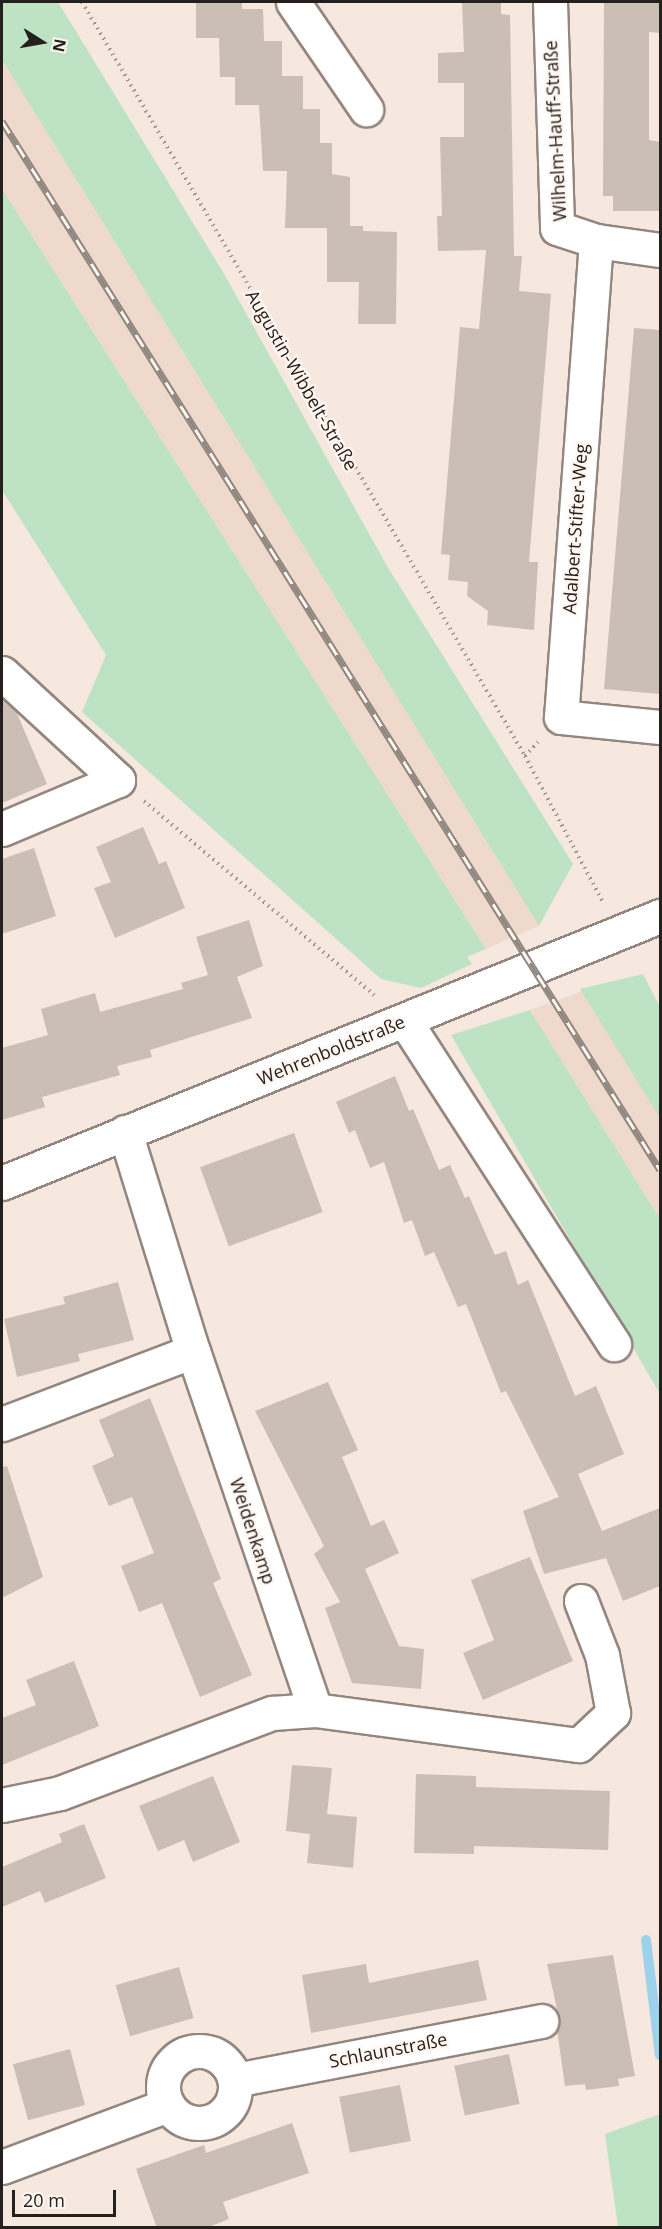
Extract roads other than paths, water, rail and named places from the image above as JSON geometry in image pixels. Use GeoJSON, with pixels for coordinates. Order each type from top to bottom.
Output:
{"type":"FeatureCollection","features":[{"type":"Feature","properties":{"kind":"street"},"geometry":{"type":"LineString","coordinates":[[293,2],[366,110]]}},
{"type":"Feature","properties":{"kind":"street","name":"Wilhelm-Hauff-Straße"},"geometry":{"type":"LineString","coordinates":[[550,2],[556,228],[596,242],[660,250]]}},
{"type":"Feature","properties":{"kind":"street","name":"Adalbert-Stifter-Weg"},"geometry":{"type":"LineString","coordinates":[[596,242],[561,717],[660,727]]}},
{"type":"Feature","properties":{"kind":"street"},"geometry":{"type":"LineString","coordinates":[[2,673],[118,780],[2,829]]}},
{"type":"Feature","properties":{"kind":"street","name":"Wehrenboldstraße"},"geometry":{"type":"LineString","coordinates":[[2,1183],[660,916]]}},
{"type":"Feature","properties":{"kind":"street"},"geometry":{"type":"LineString","coordinates":[[405,1021],[614,1344]]}},
{"type":"Feature","properties":{"kind":"street","name":"Weidenkamp"},"geometry":{"type":"LineString","coordinates":[[125,1132],[193,1351],[315,1710]]}},
{"type":"Feature","properties":{"kind":"street"},"geometry":{"type":"LineString","coordinates":[[2,1424],[193,1351]]}},
{"type":"Feature","properties":{"kind":"street"},"geometry":{"type":"LineString","coordinates":[[2,1805],[60,1793],[272,1713],[315,1710],[579,1745],[613,1713],[602,1655],[582,1601]]}},
{"type":"Feature","properties":{"kind":"street","name":"Schlaunstraße"},"geometry":{"type":"LineString","coordinates":[[235,2080],[541,2021]]}},
{"type":"Feature","properties":{"kind":"street"},"geometry":{"type":"LineString","coordinates":[[202,2050],[217,2055],[229,2065],[235,2080],[230,2105],[210,2121],[186,2120],[168,2104],[163,2090],[165,2074],[173,2061],[187,2052],[202,2050]]}},
{"type":"Feature","properties":{"kind":"street"},"geometry":{"type":"LineString","coordinates":[[2,2167],[168,2104]]}},
{"type":"Feature","properties":{"kind":"waterway"},"geometry":{"type":"LineString","coordinates":[[646,1940],[660,2055]]}},
{"type":"Feature","properties":{"kind":"railway"},"geometry":{"type":"LineString","coordinates":[[2,121],[660,1170]]}}]}
